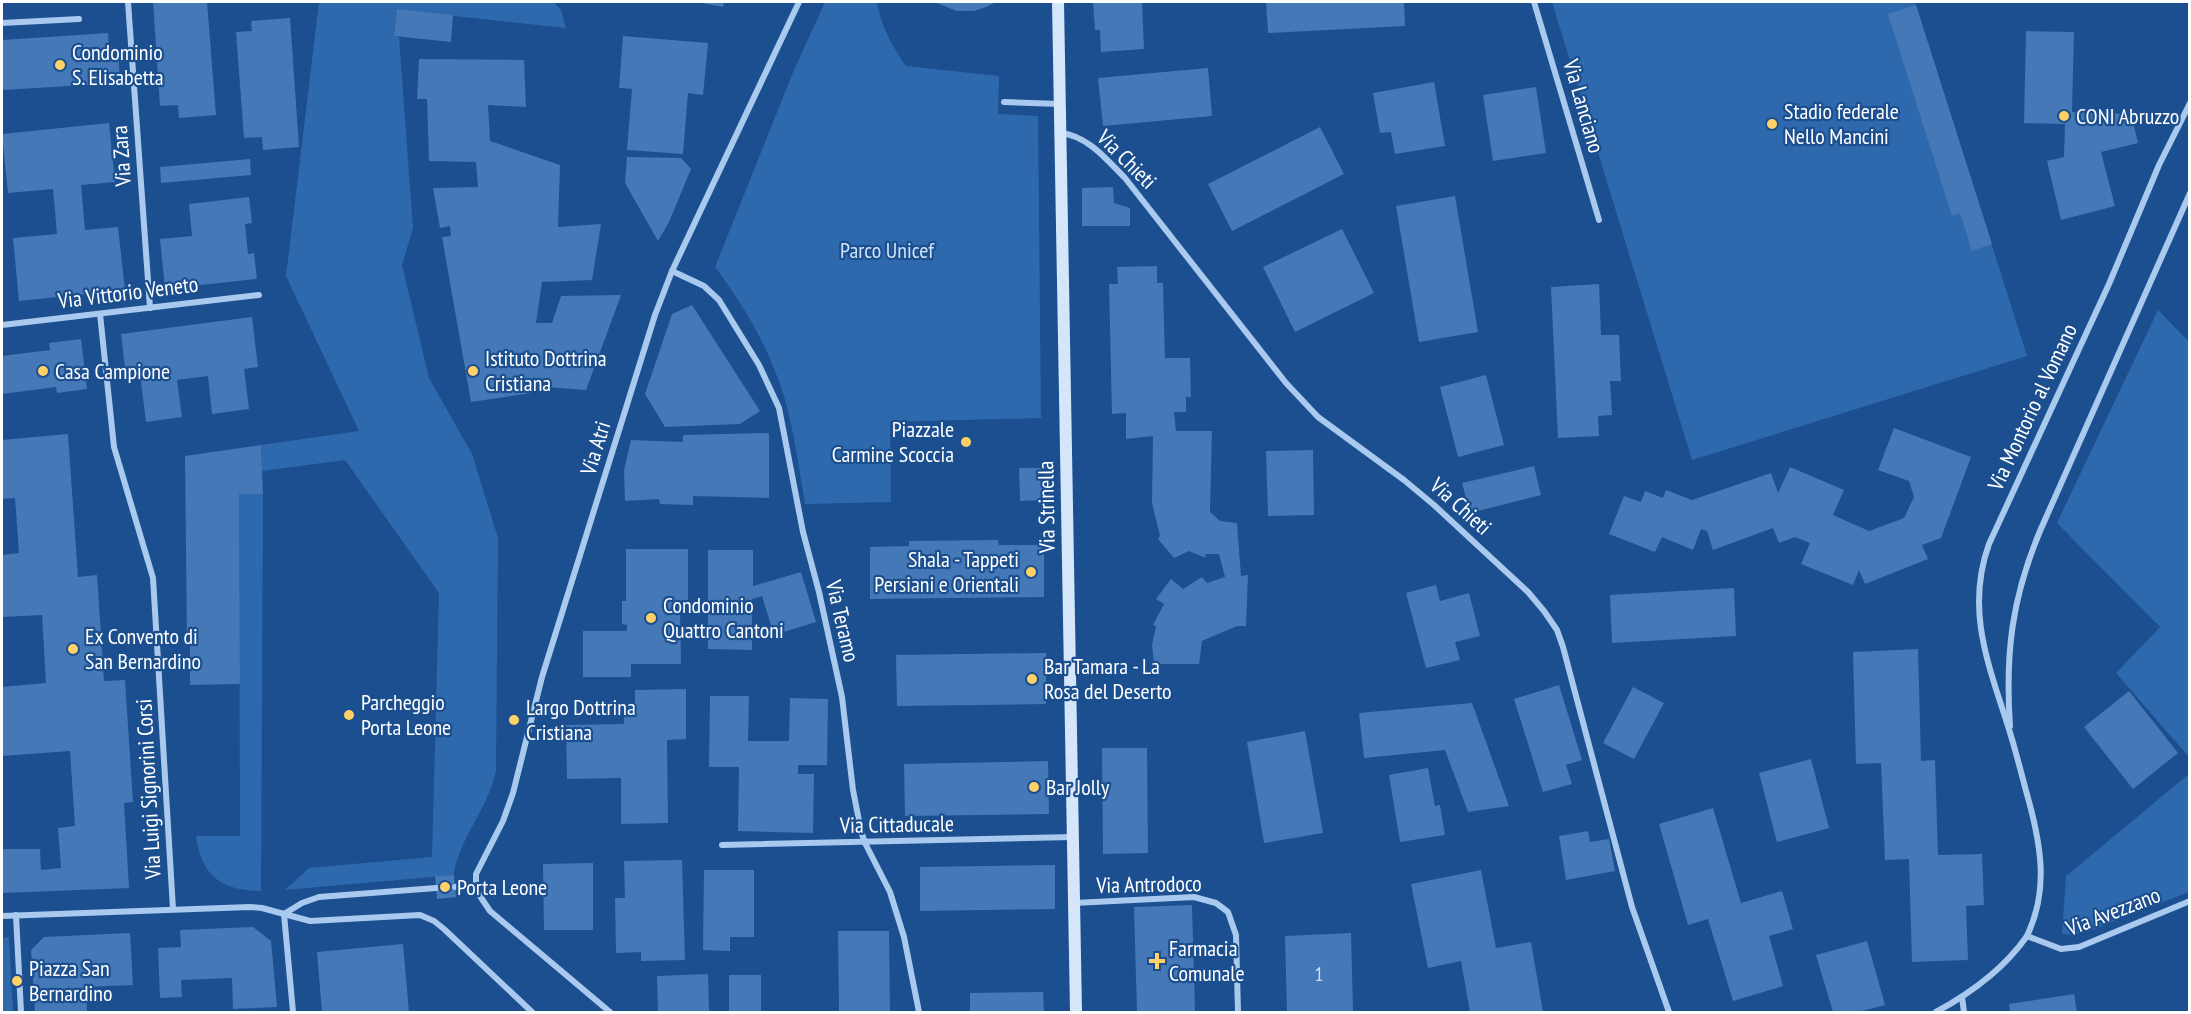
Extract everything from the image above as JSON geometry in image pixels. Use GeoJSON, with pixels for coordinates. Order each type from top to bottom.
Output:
{"type":"FeatureCollection","features":[{"type":"Feature","properties":{"kind":"main road","name":"Via Strinella"},"geometry":{"type":"LineString","coordinates":[[1058,2],[1076,1012]]}},
{"type":"Feature","properties":{"kind":"street","name":"Via Zara"},"geometry":{"type":"LineString","coordinates":[[128,2],[150,308]]}},
{"type":"Feature","properties":{"kind":"street","name":"Via Atri"},"geometry":{"type":"LineString","coordinates":[[476,885],[479,865],[502,821],[513,793],[542,677],[655,315],[672,271],[799,2]]}},
{"type":"Feature","properties":{"kind":"street","name":"Via Lanciano"},"geometry":{"type":"LineString","coordinates":[[1534,2],[1599,220]]}},
{"type":"Feature","properties":{"kind":"street"},"geometry":{"type":"LineString","coordinates":[[2,23],[79,19]]}},
{"type":"Feature","properties":{"kind":"street"},"geometry":{"type":"LineString","coordinates":[[1004,102],[1060,104]]}},
{"type":"Feature","properties":{"kind":"street","name":"Via Montorio al Vomano"},"geometry":{"type":"LineString","coordinates":[[2027,936],[2038,906],[2041,861],[2034,819],[2012,738],[1989,669],[1980,629],[1978,593],[1985,555],[2109,284],[2158,165],[2190,103]]}},
{"type":"Feature","properties":{"kind":"street","name":"Via Chieti"},"geometry":{"type":"LineString","coordinates":[[1061,133],[1082,139],[1106,158],[1125,178],[1311,412],[1404,480],[1434,505],[1528,592],[1544,611],[1557,630],[1563,647],[1632,907],[1669,1012]]}},
{"type":"Feature","properties":{"kind":"street","name":"Via Montorio al Vomano"},"geometry":{"type":"LineString","coordinates":[[2012,738],[2008,698],[2008,662],[2013,616],[2024,572],[2190,193]]}},
{"type":"Feature","properties":{"kind":"street","name":"Via Teramo"},"geometry":{"type":"LineString","coordinates":[[672,271],[704,286],[718,300],[759,365],[779,408],[801,524],[819,592],[842,698],[853,790],[865,843],[890,892],[904,937],[919,1012]]}},
{"type":"Feature","properties":{"kind":"street","name":"Via Vittorio Veneto"},"geometry":{"type":"LineString","coordinates":[[2,325],[259,295]]}},
{"type":"Feature","properties":{"kind":"street","name":"Via Luigi Signorini Corsi"},"geometry":{"type":"LineString","coordinates":[[100,314],[114,447],[153,578],[172,909]]}},
{"type":"Feature","properties":{"kind":"street","name":"Via Cittaducale"},"geometry":{"type":"LineString","coordinates":[[722,845],[1073,837]]}},
{"type":"Feature","properties":{"kind":"street"},"geometry":{"type":"LineString","coordinates":[[455,887],[476,885],[480,897],[490,911],[511,931],[610,1012]]}},
{"type":"Feature","properties":{"kind":"street"},"geometry":{"type":"LineString","coordinates":[[284,914],[302,903],[319,897],[436,888]]}},
{"type":"Feature","properties":{"kind":"street","name":"Via Antrodoco"},"geometry":{"type":"LineString","coordinates":[[1074,903],[1194,897],[1216,903],[1228,912],[1236,934],[1238,1012]]}},
{"type":"Feature","properties":{"kind":"street","name":"Via Avezzano"},"geometry":{"type":"LineString","coordinates":[[2027,936],[2061,949],[2079,948],[2190,901]]}},
{"type":"Feature","properties":{"kind":"street"},"geometry":{"type":"LineString","coordinates":[[2,916],[256,907],[310,921],[412,914],[434,921],[532,1012]]}},
{"type":"Feature","properties":{"kind":"street"},"geometry":{"type":"LineString","coordinates":[[284,914],[293,1012]]}},
{"type":"Feature","properties":{"kind":"street"},"geometry":{"type":"LineString","coordinates":[[16,915],[21,1012]]}},
{"type":"Feature","properties":{"kind":"street"},"geometry":{"type":"LineString","coordinates":[[1936,1012],[1962,997],[2002,966],[2027,936]]}},
{"type":"Feature","properties":{"kind":"street"},"geometry":{"type":"LineString","coordinates":[[1962,997],[1964,1012]]}},
{"type":"Feature","properties":{"kind":"green space"},"geometry":{"type":"Polygon","coordinates":[[[319,2],[554,2],[561,10],[566,28],[397,10],[394,36],[399,37],[413,228],[402,265],[429,378],[472,454],[498,538],[496,771],[486,799],[461,850],[454,875],[285,890],[309,868],[432,857],[439,593],[345,460],[262,471],[261,445],[359,431],[286,276],[319,2]]]}},
{"type":"Feature","properties":{"kind":"green space","name":"Parco Unicef"},"geometry":{"type":"Polygon","coordinates":[[[825,2],[877,2],[888,36],[906,66],[999,76],[998,114],[1038,116],[1041,418],[890,422],[891,502],[805,504],[791,423],[778,378],[755,328],[715,267],[794,70],[825,2]]]}},
{"type":"Feature","properties":{"kind":"green space","name":"Stadio federale Nello Mancini"},"geometry":{"type":"Polygon","coordinates":[[[1552,2],[1915,2],[2027,356],[1692,460],[1552,2]]]}},
{"type":"Feature","properties":{"kind":"green space"},"geometry":{"type":"Polygon","coordinates":[[[2158,310],[2189,342],[2189,757],[2116,673],[2160,627],[2057,523],[2158,310]]]}},
{"type":"Feature","properties":{"kind":"green space"},"geometry":{"type":"Polygon","coordinates":[[[239,494],[263,494],[261,891],[235,888],[216,878],[203,862],[196,836],[240,836],[239,494]]]}},
{"type":"Feature","properties":{"kind":"green space"},"geometry":{"type":"Polygon","coordinates":[[[2189,774],[2189,892],[2090,931],[2074,935],[2062,934],[2066,876],[2189,774]]]}},
{"type":"Feature","properties":{"kind":"green space"},"geometry":{"type":"Polygon","coordinates":[[[9,937],[13,1012],[2,1012],[2,938],[9,937]]]}},
{"type":"Feature","properties":{"kind":"building"},"geometry":{"type":"Polygon","coordinates":[[[153,2],[207,2],[216,115],[179,118],[178,105],[160,106],[153,2]]]}},
{"type":"Feature","properties":{"kind":"building"},"geometry":{"type":"Polygon","coordinates":[[[696,2],[724,2],[723,7],[696,2]]]}},
{"type":"Feature","properties":{"kind":"building"},"geometry":{"type":"Polygon","coordinates":[[[934,2],[996,2],[974,11],[957,11],[934,2]]]}},
{"type":"Feature","properties":{"kind":"building"},"geometry":{"type":"Polygon","coordinates":[[[1093,2],[1142,2],[1144,49],[1101,52],[1100,30],[1095,30],[1093,2]]]}},
{"type":"Feature","properties":{"kind":"building"},"geometry":{"type":"Polygon","coordinates":[[[1266,2],[1404,2],[1405,26],[1268,33],[1266,2]]]}},
{"type":"Feature","properties":{"kind":"building"},"geometry":{"type":"Polygon","coordinates":[[[1916,5],[1992,244],[1972,251],[1960,213],[1952,216],[1888,14],[1916,5]]]}},
{"type":"Feature","properties":{"kind":"building"},"geometry":{"type":"Polygon","coordinates":[[[397,9],[453,15],[451,42],[394,36],[397,9]]]}},
{"type":"Feature","properties":{"kind":"building"},"geometry":{"type":"Polygon","coordinates":[[[290,18],[299,147],[263,150],[262,137],[244,138],[236,32],[252,31],[251,21],[290,18]]]}},
{"type":"Feature","properties":{"kind":"building"},"geometry":{"type":"Polygon","coordinates":[[[2026,31],[2074,32],[2072,112],[2131,114],[2138,143],[2101,152],[2115,206],[2061,220],[2047,161],[2064,157],[2065,124],[2024,123],[2026,31]]]}},
{"type":"Feature","properties":{"kind":"building","name":"Condominio S. Elisabetta"},"geometry":{"type":"Polygon","coordinates":[[[108,33],[109,47],[118,47],[120,83],[2,90],[2,40],[108,33]]]}},
{"type":"Feature","properties":{"kind":"building"},"geometry":{"type":"Polygon","coordinates":[[[623,36],[708,43],[703,95],[688,93],[683,154],[627,150],[632,89],[619,88],[623,36]]]}},
{"type":"Feature","properties":{"kind":"building"},"geometry":{"type":"Polygon","coordinates":[[[419,59],[524,60],[526,107],[488,105],[490,141],[560,165],[558,227],[601,224],[592,280],[542,282],[536,323],[552,323],[561,296],[621,295],[586,390],[532,386],[532,393],[471,402],[442,237],[451,236],[450,226],[440,228],[433,188],[478,187],[476,162],[429,161],[427,99],[417,99],[419,59]]]}},
{"type":"Feature","properties":{"kind":"building"},"geometry":{"type":"Polygon","coordinates":[[[1208,68],[1212,116],[1103,126],[1098,78],[1208,68]]]}},
{"type":"Feature","properties":{"kind":"building"},"geometry":{"type":"Polygon","coordinates":[[[1434,82],[1445,146],[1395,154],[1391,132],[1380,133],[1373,93],[1434,82]]]}},
{"type":"Feature","properties":{"kind":"building"},"geometry":{"type":"Polygon","coordinates":[[[1536,87],[1546,153],[1493,161],[1483,95],[1536,87]]]}},
{"type":"Feature","properties":{"kind":"building"},"geometry":{"type":"Polygon","coordinates":[[[109,123],[115,182],[81,185],[85,230],[118,227],[125,290],[19,301],[13,238],[57,234],[53,189],[8,193],[2,134],[109,123]]]}},
{"type":"Feature","properties":{"kind":"building"},"geometry":{"type":"Polygon","coordinates":[[[1320,127],[1344,174],[1232,231],[1208,184],[1320,127]]]}},
{"type":"Feature","properties":{"kind":"building"},"geometry":{"type":"Polygon","coordinates":[[[627,157],[681,158],[691,169],[669,222],[658,241],[625,183],[627,157]]]}},
{"type":"Feature","properties":{"kind":"building"},"geometry":{"type":"Polygon","coordinates":[[[250,159],[251,175],[161,183],[160,167],[250,159]]]}},
{"type":"Feature","properties":{"kind":"building"},"geometry":{"type":"Polygon","coordinates":[[[1113,187],[1114,203],[1130,208],[1130,226],[1082,226],[1082,188],[1113,187]]]}},
{"type":"Feature","properties":{"kind":"building"},"geometry":{"type":"Polygon","coordinates":[[[1455,196],[1478,332],[1419,342],[1396,206],[1455,196]]]}},
{"type":"Feature","properties":{"kind":"building"},"geometry":{"type":"Polygon","coordinates":[[[249,197],[252,223],[245,224],[248,254],[254,253],[257,279],[165,289],[160,239],[192,236],[189,204],[249,197]]]}},
{"type":"Feature","properties":{"kind":"building"},"geometry":{"type":"Polygon","coordinates":[[[1342,229],[1374,293],[1295,332],[1263,267],[1342,229]]]}},
{"type":"Feature","properties":{"kind":"building"},"geometry":{"type":"Polygon","coordinates":[[[1157,266],[1157,283],[1163,283],[1165,358],[1190,358],[1191,397],[1186,397],[1186,412],[1174,412],[1176,431],[1212,431],[1210,512],[1220,521],[1237,523],[1241,576],[1248,575],[1246,626],[1237,626],[1202,641],[1199,664],[1154,664],[1152,645],[1156,626],[1153,625],[1164,604],[1156,599],[1171,579],[1183,589],[1202,577],[1207,583],[1225,577],[1219,554],[1205,554],[1206,558],[1189,551],[1174,558],[1158,539],[1160,536],[1152,503],[1153,436],[1126,439],[1126,413],[1112,414],[1109,284],[1118,284],[1117,267],[1157,266]]]}},
{"type":"Feature","properties":{"kind":"building"},"geometry":{"type":"Polygon","coordinates":[[[1599,284],[1601,335],[1619,335],[1621,381],[1610,381],[1612,415],[1598,416],[1599,436],[1558,438],[1551,287],[1599,284]]]}},
{"type":"Feature","properties":{"kind":"building"},"geometry":{"type":"Polygon","coordinates":[[[692,305],[760,411],[740,424],[665,427],[645,394],[672,314],[692,305]]]}},
{"type":"Feature","properties":{"kind":"building"},"geometry":{"type":"Polygon","coordinates":[[[252,317],[258,367],[244,369],[249,409],[212,414],[208,376],[177,380],[182,417],[146,422],[140,374],[126,376],[121,334],[252,317]]]}},
{"type":"Feature","properties":{"kind":"building","name":"Casa Campione"},"geometry":{"type":"Polygon","coordinates":[[[81,339],[87,389],[57,393],[56,387],[2,394],[2,356],[50,350],[49,343],[81,339]]]}},
{"type":"Feature","properties":{"kind":"building"},"geometry":{"type":"Polygon","coordinates":[[[1486,375],[1504,445],[1458,457],[1440,387],[1486,375]]]}},
{"type":"Feature","properties":{"kind":"building"},"geometry":{"type":"Polygon","coordinates":[[[1894,428],[1971,457],[1941,538],[1922,545],[1928,559],[1865,584],[1859,570],[1853,585],[1801,564],[1810,543],[1795,537],[1779,543],[1773,528],[1713,550],[1707,531],[1701,529],[1693,550],[1662,537],[1655,552],[1609,534],[1624,496],[1641,502],[1645,491],[1663,498],[1666,490],[1692,500],[1771,473],[1778,493],[1790,467],[1844,490],[1833,515],[1869,531],[1904,518],[1914,497],[1909,481],[1878,470],[1894,428]]]}},
{"type":"Feature","properties":{"kind":"building"},"geometry":{"type":"Polygon","coordinates":[[[769,433],[769,498],[693,496],[693,505],[660,504],[659,499],[625,501],[624,470],[631,440],[683,442],[683,435],[769,433]]]}},
{"type":"Feature","properties":{"kind":"building","name":"Ex Convento di San Bernardino"},"geometry":{"type":"Polygon","coordinates":[[[68,434],[78,577],[97,575],[104,681],[125,680],[133,802],[124,803],[129,888],[2,893],[2,849],[40,849],[41,870],[61,868],[58,828],[75,826],[70,751],[2,756],[2,687],[46,683],[42,615],[2,617],[2,555],[19,553],[15,498],[2,499],[2,440],[68,434]]]}},
{"type":"Feature","properties":{"kind":"building"},"geometry":{"type":"Polygon","coordinates":[[[261,445],[263,494],[239,494],[240,684],[190,685],[190,643],[187,643],[185,456],[261,445]]]}},
{"type":"Feature","properties":{"kind":"building"},"geometry":{"type":"Polygon","coordinates":[[[1313,450],[1314,515],[1268,516],[1266,451],[1313,450]]]}},
{"type":"Feature","properties":{"kind":"building"},"geometry":{"type":"Polygon","coordinates":[[[1534,466],[1541,495],[1470,513],[1462,483],[1534,466]]]}},
{"type":"Feature","properties":{"kind":"building"},"geometry":{"type":"Polygon","coordinates":[[[1019,468],[1042,468],[1043,500],[1020,501],[1019,468]]]}},
{"type":"Feature","properties":{"kind":"building"},"geometry":{"type":"Polygon","coordinates":[[[998,540],[999,545],[1044,545],[1044,597],[870,599],[870,547],[909,546],[909,541],[998,540]]]}},
{"type":"Feature","properties":{"kind":"building","name":"Condominio Quattro Cantoni"},"geometry":{"type":"Polygon","coordinates":[[[626,549],[688,549],[688,611],[680,611],[681,664],[631,664],[631,677],[583,677],[583,631],[627,631],[627,625],[622,624],[622,601],[626,601],[626,549]]]}},
{"type":"Feature","properties":{"kind":"building"},"geometry":{"type":"Polygon","coordinates":[[[708,550],[753,550],[753,586],[801,572],[816,622],[774,635],[762,596],[752,599],[752,650],[708,649],[708,550]]]}},
{"type":"Feature","properties":{"kind":"building"},"geometry":{"type":"Polygon","coordinates":[[[1436,585],[1440,601],[1469,593],[1480,636],[1455,642],[1460,660],[1426,668],[1406,593],[1436,585]]]}},
{"type":"Feature","properties":{"kind":"building"},"geometry":{"type":"Polygon","coordinates":[[[1734,588],[1736,636],[1612,643],[1610,595],[1734,588]]]}},
{"type":"Feature","properties":{"kind":"building"},"geometry":{"type":"Polygon","coordinates":[[[1918,649],[1921,761],[1935,760],[1938,855],[1982,854],[1984,905],[1966,906],[1968,960],[1912,962],[1909,859],[1885,860],[1881,763],[1856,764],[1853,652],[1918,649]]]}},
{"type":"Feature","properties":{"kind":"building"},"geometry":{"type":"Polygon","coordinates":[[[1046,653],[1046,704],[897,706],[896,655],[1046,653]]]}},
{"type":"Feature","properties":{"kind":"building"},"geometry":{"type":"Polygon","coordinates":[[[1559,685],[1582,760],[1566,765],[1572,784],[1543,792],[1514,699],[1559,685]]]}},
{"type":"Feature","properties":{"kind":"building"},"geometry":{"type":"Polygon","coordinates":[[[1633,687],[1664,703],[1634,759],[1603,743],[1633,687]]]}},
{"type":"Feature","properties":{"kind":"building"},"geometry":{"type":"Polygon","coordinates":[[[686,689],[686,739],[667,740],[668,823],[621,824],[621,778],[567,779],[566,725],[624,724],[624,716],[635,716],[635,690],[686,689]]]}},
{"type":"Feature","properties":{"kind":"building"},"geometry":{"type":"Polygon","coordinates":[[[2129,691],[2178,753],[2133,789],[2084,727],[2129,691]]]}},
{"type":"Feature","properties":{"kind":"building"},"geometry":{"type":"Polygon","coordinates":[[[710,696],[749,696],[748,741],[789,741],[790,698],[828,699],[827,765],[798,765],[798,774],[814,774],[813,833],[738,831],[739,767],[709,767],[710,696]]]}},
{"type":"Feature","properties":{"kind":"building"},"geometry":{"type":"Polygon","coordinates":[[[1472,703],[1509,806],[1468,812],[1445,750],[1364,758],[1359,713],[1472,703]]]}},
{"type":"Feature","properties":{"kind":"building"},"geometry":{"type":"Polygon","coordinates":[[[1305,731],[1323,833],[1264,843],[1247,742],[1305,731]]]}},
{"type":"Feature","properties":{"kind":"building"},"geometry":{"type":"Polygon","coordinates":[[[1102,748],[1147,748],[1148,853],[1103,854],[1102,748]]]}},
{"type":"Feature","properties":{"kind":"building"},"geometry":{"type":"Polygon","coordinates":[[[1811,759],[1829,828],[1777,842],[1759,773],[1811,759]]]}},
{"type":"Feature","properties":{"kind":"building"},"geometry":{"type":"Polygon","coordinates":[[[1048,761],[1049,814],[905,816],[904,764],[1048,761]]]}},
{"type":"Feature","properties":{"kind":"building"},"geometry":{"type":"Polygon","coordinates":[[[1428,768],[1435,806],[1440,805],[1445,835],[1400,842],[1389,775],[1428,768]]]}},
{"type":"Feature","properties":{"kind":"building"},"geometry":{"type":"Polygon","coordinates":[[[1713,808],[1741,903],[1782,891],[1793,929],[1769,936],[1783,986],[1733,1001],[1708,919],[1688,925],[1659,824],[1713,808]]]}},
{"type":"Feature","properties":{"kind":"building"},"geometry":{"type":"Polygon","coordinates":[[[1588,831],[1590,842],[1609,839],[1615,871],[1566,880],[1559,836],[1588,831]]]}},
{"type":"Feature","properties":{"kind":"building"},"geometry":{"type":"Polygon","coordinates":[[[682,860],[685,960],[641,961],[641,952],[616,953],[615,898],[625,898],[624,861],[682,860]]]}},
{"type":"Feature","properties":{"kind":"building"},"geometry":{"type":"Polygon","coordinates":[[[593,863],[593,930],[544,930],[543,864],[593,863]]]}},
{"type":"Feature","properties":{"kind":"building"},"geometry":{"type":"Polygon","coordinates":[[[1055,865],[1055,909],[920,911],[920,867],[1055,865]]]}},
{"type":"Feature","properties":{"kind":"building"},"geometry":{"type":"Polygon","coordinates":[[[704,870],[754,870],[754,937],[730,937],[730,951],[703,950],[704,870]]]}},
{"type":"Feature","properties":{"kind":"building"},"geometry":{"type":"Polygon","coordinates":[[[1481,870],[1496,948],[1531,942],[1543,1012],[1470,1012],[1461,961],[1428,968],[1411,884],[1481,870]]]}},
{"type":"Feature","properties":{"kind":"building","name":"Porta Leone"},"geometry":{"type":"Polygon","coordinates":[[[454,875],[456,897],[437,899],[435,876],[454,875]]]}},
{"type":"Feature","properties":{"kind":"building"},"geometry":{"type":"Polygon","coordinates":[[[1192,905],[1195,1012],[1137,1012],[1134,907],[1192,905]]]}},
{"type":"Feature","properties":{"kind":"building"},"geometry":{"type":"Polygon","coordinates":[[[253,927],[271,941],[277,1007],[233,1009],[232,978],[181,980],[182,997],[160,998],[158,948],[181,947],[180,930],[253,927]]]}},
{"type":"Feature","properties":{"kind":"building"},"geometry":{"type":"Polygon","coordinates":[[[838,931],[889,931],[890,1012],[839,1012],[838,931]]]}},
{"type":"Feature","properties":{"kind":"building"},"geometry":{"type":"Polygon","coordinates":[[[130,933],[133,985],[86,987],[87,1012],[35,1012],[31,950],[44,937],[130,933]]]}},
{"type":"Feature","properties":{"kind":"building"},"geometry":{"type":"Polygon","coordinates":[[[1351,933],[1353,1012],[1287,1012],[1285,936],[1351,933]]]}},
{"type":"Feature","properties":{"kind":"building"},"geometry":{"type":"Polygon","coordinates":[[[1867,941],[1885,1005],[1858,1012],[1833,1012],[1816,955],[1867,941]]]}},
{"type":"Feature","properties":{"kind":"building"},"geometry":{"type":"Polygon","coordinates":[[[403,944],[409,1012],[322,1012],[317,952],[403,944]]]}},
{"type":"Feature","properties":{"kind":"building"},"geometry":{"type":"Polygon","coordinates":[[[708,974],[709,1011],[658,1012],[657,976],[708,974]]]}},
{"type":"Feature","properties":{"kind":"building"},"geometry":{"type":"Polygon","coordinates":[[[729,975],[761,975],[761,1012],[729,1012],[729,975]]]}},
{"type":"Feature","properties":{"kind":"building"},"geometry":{"type":"Polygon","coordinates":[[[1043,992],[1044,1012],[970,1012],[970,993],[1043,992]]]}},
{"type":"Feature","properties":{"kind":"building"},"geometry":{"type":"Polygon","coordinates":[[[2074,994],[2077,1012],[2010,1012],[2009,1004],[2074,994]]]}},
{"type":"Feature","properties":{"kind":"tunnel"},"geometry":{"type":"LineString","coordinates":[[436,888],[455,887]]}},
{"type":"Feature","properties":{"kind":"place","name":"Condominio S. Elisabetta"},"geometry":{"type":"Point","coordinates":[60,65]}},
{"type":"Feature","properties":{"kind":"place","name":"CONI Abruzzo"},"geometry":{"type":"Point","coordinates":[2064,116]}},
{"type":"Feature","properties":{"kind":"place","name":"Stadio federale Nello Mancini"},"geometry":{"type":"Point","coordinates":[1772,124]}},
{"type":"Feature","properties":{"kind":"place","name":"Casa Campione"},"geometry":{"type":"Point","coordinates":[43,371]}},
{"type":"Feature","properties":{"kind":"place","name":"Istituto Dottrina Cristiana"},"geometry":{"type":"Point","coordinates":[473,371]}},
{"type":"Feature","properties":{"kind":"place","name":"Piazzale Carmine Scoccia"},"geometry":{"type":"Point","coordinates":[966,442]}},
{"type":"Feature","properties":{"kind":"place","name":"Shala - Tappeti Persiani e Orientali"},"geometry":{"type":"Point","coordinates":[1031,572]}},
{"type":"Feature","properties":{"kind":"place","name":"Condominio Quattro Cantoni"},"geometry":{"type":"Point","coordinates":[651,618]}},
{"type":"Feature","properties":{"kind":"place","name":"Ex Convento di San Bernardino"},"geometry":{"type":"Point","coordinates":[73,649]}},
{"type":"Feature","properties":{"kind":"place","name":"Bar Tamara - La Rosa del Deserto"},"geometry":{"type":"Point","coordinates":[1032,679]}},
{"type":"Feature","properties":{"kind":"place","name":"Parcheggio Porta Leone"},"geometry":{"type":"Point","coordinates":[349,715]}},
{"type":"Feature","properties":{"kind":"place","name":"Largo Dottrina Cristiana"},"geometry":{"type":"Point","coordinates":[514,720]}},
{"type":"Feature","properties":{"kind":"place","name":"Bar Jolly"},"geometry":{"type":"Point","coordinates":[1034,787]}},
{"type":"Feature","properties":{"kind":"place","name":"Porta Leone"},"geometry":{"type":"Point","coordinates":[445,887]}},
{"type":"Feature","properties":{"kind":"place","name":"Farmacia Comunale"},"geometry":{"type":"Point","coordinates":[1157,961]}},
{"type":"Feature","properties":{"kind":"place","name":"Piazza San Bernardino"},"geometry":{"type":"Point","coordinates":[17,981]}}]}
